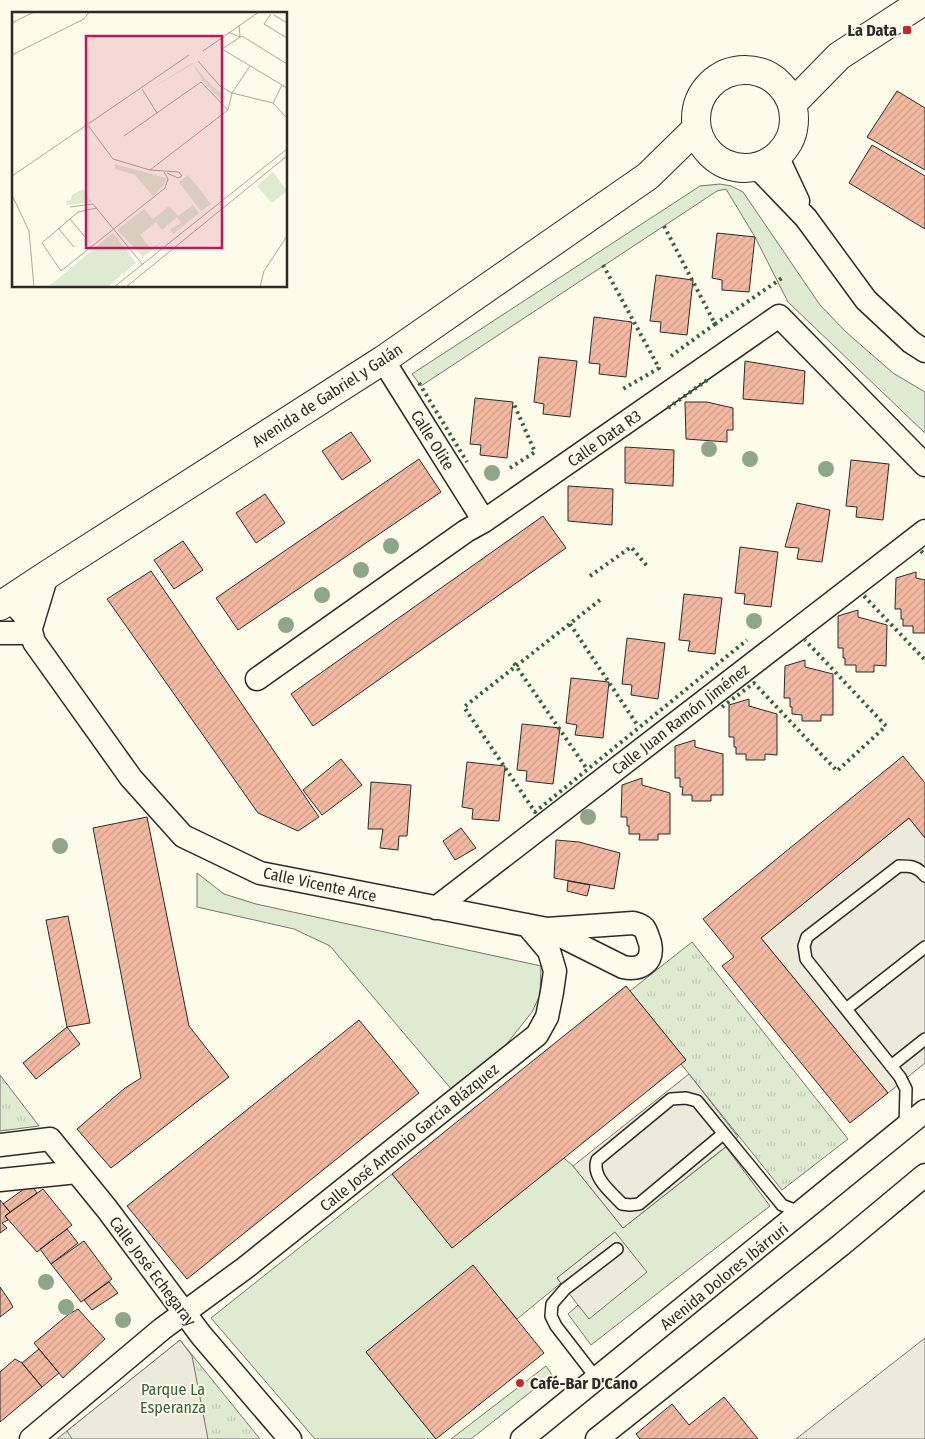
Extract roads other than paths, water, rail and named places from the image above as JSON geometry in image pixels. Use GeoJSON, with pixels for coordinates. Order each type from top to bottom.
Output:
{"type":"FeatureCollection","features":[{"type":"Feature","properties":{"kind":"street"},"geometry":{"type":"LineString","coordinates":[[792,104],[839,56],[924,0]]}},
{"type":"Feature","properties":{"kind":"street"},"geometry":{"type":"LineString","coordinates":[[773,79],[839,56]]}},
{"type":"Feature","properties":{"kind":"street"},"geometry":{"type":"LineString","coordinates":[[747,70],[761,72],[773,79],[785,90],[792,104],[794,120],[791,136],[784,149],[767,161],[741,168],[725,164],[712,156],[702,144],[696,129],[695,114],[700,99],[708,86],[719,77],[732,72],[747,70]]}},
{"type":"Feature","properties":{"kind":"street","name":"Avenida de Gabriel y Galán"},"geometry":{"type":"LineString","coordinates":[[4,604],[383,360],[648,176],[696,129]]}},
{"type":"Feature","properties":{"kind":"street","name":"Avenida de Gabriel y Galán"},"geometry":{"type":"LineString","coordinates":[[648,176],[712,156]]}},
{"type":"Feature","properties":{"kind":"street"},"geometry":{"type":"LineString","coordinates":[[767,161],[866,300],[911,342],[925,351]]}},
{"type":"Feature","properties":{"kind":"street","name":"Calle Data R3"},"geometry":{"type":"LineString","coordinates":[[256,679],[466,531],[484,521],[779,316],[925,465]]}},
{"type":"Feature","properties":{"kind":"street","name":"Calle Olite"},"geometry":{"type":"LineString","coordinates":[[383,360],[484,521]]}},
{"type":"Feature","properties":{"kind":"street","name":"Calle Juan Ramón Jiménez"},"geometry":{"type":"LineString","coordinates":[[436,908],[925,531]]}},
{"type":"Feature","properties":{"kind":"street"},"geometry":{"type":"LineString","coordinates":[[22,634],[47,575]]}},
{"type":"Feature","properties":{"kind":"street","name":"Calle Vicente Arce"},"geometry":{"type":"LineString","coordinates":[[4,604],[13,626],[22,634],[131,778],[183,836],[260,873],[537,927]]}},
{"type":"Feature","properties":{"kind":"street","name":"Calle José Antonio García Blázquez"},"geometry":{"type":"LineString","coordinates":[[31,1439],[162,1329],[245,1268],[537,1034],[547,1017],[555,971],[549,951],[537,927]]}},
{"type":"Feature","properties":{"kind":"street","name":"Avenida Dolores Ibárruri"},"geometry":{"type":"LineString","coordinates":[[522,1439],[925,1112]]}},
{"type":"Feature","properties":{"kind":"street","name":"Calle José Echegaray"},"geometry":{"type":"LineString","coordinates":[[0,1145],[50,1139],[106,1209],[201,1335],[290,1439]]}},
{"type":"Feature","properties":{"kind":"street"},"geometry":{"type":"LineString","coordinates":[[0,1180],[76,1172]]}},
{"type":"Feature","properties":{"kind":"street"},"geometry":{"type":"LineString","coordinates":[[597,1439],[841,1245],[925,1175]]}},
{"type":"Feature","properties":{"kind":"lane"},"geometry":{"type":"LineString","coordinates":[[905,1128],[906,1089],[900,1077],[806,958],[804,946],[807,936],[899,866],[912,866],[925,876]]}},
{"type":"Feature","properties":{"kind":"lane"},"geometry":{"type":"LineString","coordinates":[[846,1009],[925,947]]}},
{"type":"Feature","properties":{"kind":"lane"},"geometry":{"type":"LineString","coordinates":[[891,1066],[925,1039]]}},
{"type":"Feature","properties":{"kind":"lane"},"geometry":{"type":"LineString","coordinates":[[723,1134],[638,1204],[622,1204],[598,1177],[595,1167],[597,1160],[671,1099],[686,1098],[697,1101],[782,1205],[802,1213]]}},
{"type":"Feature","properties":{"kind":"lane"},"geometry":{"type":"LineString","coordinates":[[597,1379],[556,1326],[551,1316],[552,1304],[565,1289],[617,1249]]}},
{"type":"Feature","properties":{"kind":"place","name":"La Data"},"geometry":{"type":"Point","coordinates":[907,30]}},
{"type":"Feature","properties":{"kind":"place","name":"Café-Bar D'Cano"},"geometry":{"type":"Point","coordinates":[520,1383]}},
{"type":"Feature","properties":{"kind":"park label","name":"Parque La Esperanza"},"geometry":{"type":"Point","coordinates":[173,1398]}}]}
